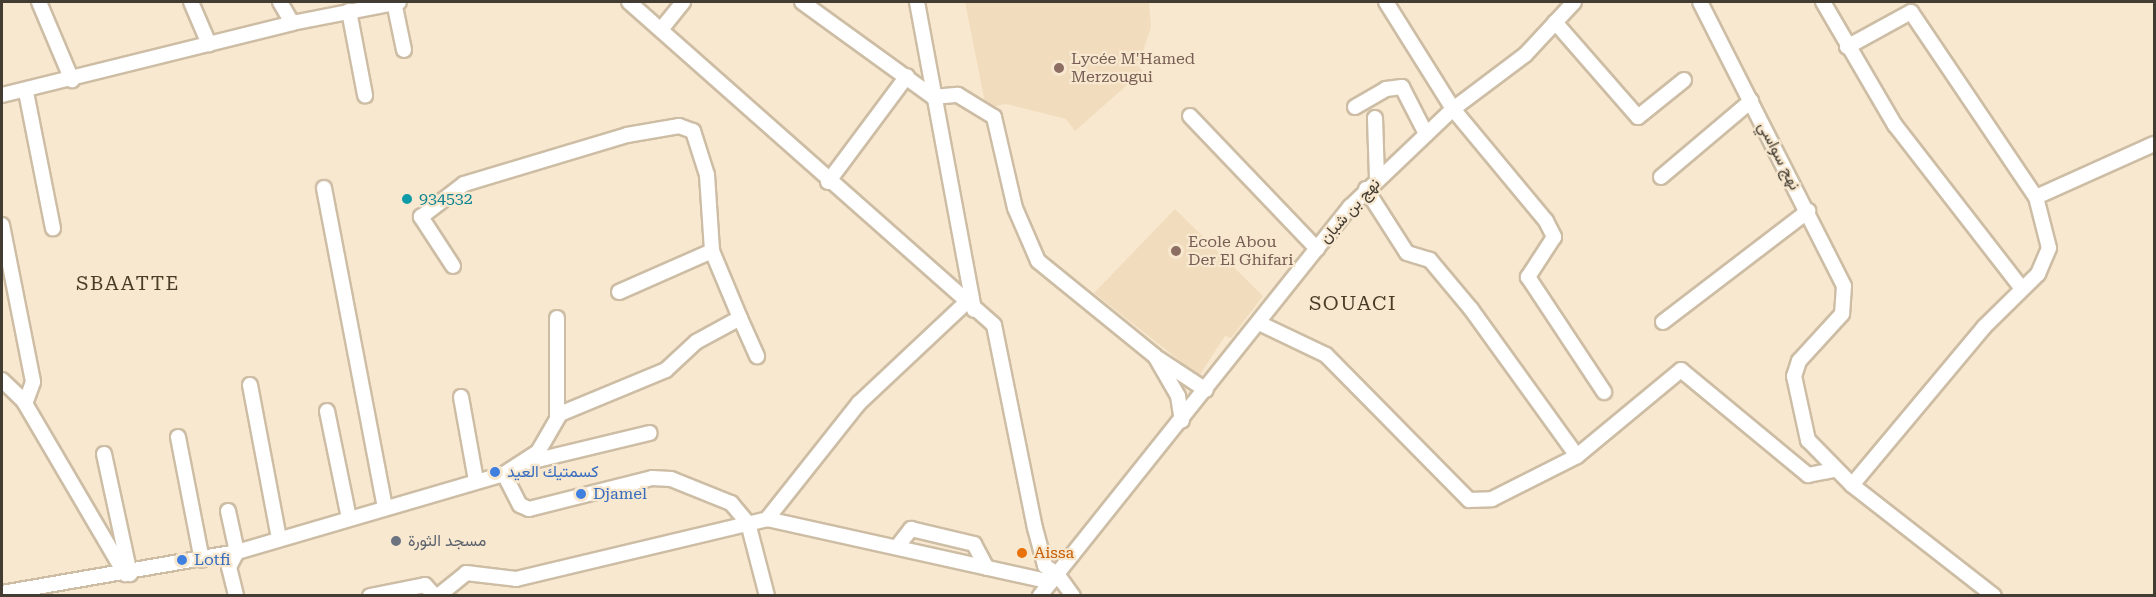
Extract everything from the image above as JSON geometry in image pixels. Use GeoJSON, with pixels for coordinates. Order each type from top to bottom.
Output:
{"type":"FeatureCollection","features":[{"type":"Feature","properties":{"kind":"street"},"geometry":{"type":"LineString","coordinates":[[39,2],[72,80]]}},
{"type":"Feature","properties":{"kind":"street"},"geometry":{"type":"LineString","coordinates":[[191,2],[210,44]]}},
{"type":"Feature","properties":{"kind":"street"},"geometry":{"type":"LineString","coordinates":[[280,2],[292,23]]}},
{"type":"Feature","properties":{"kind":"street"},"geometry":{"type":"LineString","coordinates":[[394,2],[405,50]]}},
{"type":"Feature","properties":{"kind":"street"},"geometry":{"type":"LineString","coordinates":[[2,95],[26,92],[292,23],[399,2]]}},
{"type":"Feature","properties":{"kind":"street"},"geometry":{"type":"LineString","coordinates":[[629,2],[663,27],[828,182],[994,325],[999,337],[1035,528],[1045,566],[1073,596]]}},
{"type":"Feature","properties":{"kind":"street"},"geometry":{"type":"LineString","coordinates":[[663,27],[683,2]]}},
{"type":"Feature","properties":{"kind":"street"},"geometry":{"type":"LineString","coordinates":[[802,2],[933,96],[957,95],[994,117],[1015,208],[1038,261],[1155,356],[1206,390]]}},
{"type":"Feature","properties":{"kind":"street"},"geometry":{"type":"LineString","coordinates":[[917,2],[970,304]]}},
{"type":"Feature","properties":{"kind":"street"},"geometry":{"type":"LineString","coordinates":[[1386,2],[1453,109],[1554,237],[1528,277],[1604,392]]}},
{"type":"Feature","properties":{"kind":"street","name":"نهج بن شبان"},"geometry":{"type":"LineString","coordinates":[[1040,596],[1366,189],[1453,109],[1525,55],[1574,2]]}},
{"type":"Feature","properties":{"kind":"street","name":"نهج سواسي"},"geometry":{"type":"LineString","coordinates":[[1700,2],[1808,211],[1844,286],[1842,314],[1794,369],[1808,440],[1833,470]]}},
{"type":"Feature","properties":{"kind":"street"},"geometry":{"type":"LineString","coordinates":[[1824,2],[1847,47],[1894,125],[2022,289]]}},
{"type":"Feature","properties":{"kind":"street"},"geometry":{"type":"LineString","coordinates":[[349,11],[364,95]]}},
{"type":"Feature","properties":{"kind":"street"},"geometry":{"type":"LineString","coordinates":[[1847,47],[1911,12],[2036,197],[2048,258],[1852,485]]}},
{"type":"Feature","properties":{"kind":"street"},"geometry":{"type":"LineString","coordinates":[[1556,22],[1638,117],[1684,80]]}},
{"type":"Feature","properties":{"kind":"street"},"geometry":{"type":"LineString","coordinates":[[828,182],[907,76]]}},
{"type":"Feature","properties":{"kind":"street"},"geometry":{"type":"LineString","coordinates":[[1355,106],[1386,89],[1402,87],[1426,134]]}},
{"type":"Feature","properties":{"kind":"street"},"geometry":{"type":"LineString","coordinates":[[26,92],[53,228]]}},
{"type":"Feature","properties":{"kind":"street"},"geometry":{"type":"LineString","coordinates":[[1661,177],[1751,101]]}},
{"type":"Feature","properties":{"kind":"street"},"geometry":{"type":"LineString","coordinates":[[1190,116],[1317,249]]}},
{"type":"Feature","properties":{"kind":"street"},"geometry":{"type":"LineString","coordinates":[[1376,118],[1377,179]]}},
{"type":"Feature","properties":{"kind":"street"},"geometry":{"type":"LineString","coordinates":[[453,266],[421,217],[464,184],[627,135],[679,126],[693,131],[704,159],[712,251],[757,356]]}},
{"type":"Feature","properties":{"kind":"street"},"geometry":{"type":"LineString","coordinates":[[2036,197],[2154,144]]}},
{"type":"Feature","properties":{"kind":"street"},"geometry":{"type":"LineString","coordinates":[[324,188],[385,507]]}},
{"type":"Feature","properties":{"kind":"street"},"geometry":{"type":"LineString","coordinates":[[1366,189],[1407,253],[1430,260],[1471,309],[1576,456]]}},
{"type":"Feature","properties":{"kind":"street"},"geometry":{"type":"LineString","coordinates":[[1663,322],[1808,211]]}},
{"type":"Feature","properties":{"kind":"street"},"geometry":{"type":"LineString","coordinates":[[2,225],[33,382],[25,404]]}},
{"type":"Feature","properties":{"kind":"street"},"geometry":{"type":"LineString","coordinates":[[619,292],[712,251]]}},
{"type":"Feature","properties":{"kind":"street"},"geometry":{"type":"LineString","coordinates":[[767,519],[859,403],[970,304]]}},
{"type":"Feature","properties":{"kind":"street"},"geometry":{"type":"LineString","coordinates":[[2,593],[128,574],[237,552],[476,480],[504,474],[538,452],[557,417],[557,318]]}},
{"type":"Feature","properties":{"kind":"street"},"geometry":{"type":"LineString","coordinates":[[557,417],[666,370],[696,342],[740,318]]}},
{"type":"Feature","properties":{"kind":"street"},"geometry":{"type":"LineString","coordinates":[[1259,323],[1326,356],[1469,500],[1492,499],[1576,456],[1681,370],[1808,475],[1833,470],[1994,596]]}},
{"type":"Feature","properties":{"kind":"street"},"geometry":{"type":"LineString","coordinates":[[1155,356],[1178,396],[1182,421]]}},
{"type":"Feature","properties":{"kind":"street"},"geometry":{"type":"LineString","coordinates":[[2,380],[25,404],[128,574]]}},
{"type":"Feature","properties":{"kind":"street"},"geometry":{"type":"LineString","coordinates":[[250,385],[279,539]]}},
{"type":"Feature","properties":{"kind":"street"},"geometry":{"type":"LineString","coordinates":[[461,397],[476,480]]}},
{"type":"Feature","properties":{"kind":"street"},"geometry":{"type":"LineString","coordinates":[[327,411],[349,518]]}},
{"type":"Feature","properties":{"kind":"street"},"geometry":{"type":"LineString","coordinates":[[524,463],[650,433]]}},
{"type":"Feature","properties":{"kind":"street"},"geometry":{"type":"LineString","coordinates":[[178,437],[202,560]]}},
{"type":"Feature","properties":{"kind":"street"},"geometry":{"type":"LineString","coordinates":[[104,454],[128,574]]}},
{"type":"Feature","properties":{"kind":"street"},"geometry":{"type":"LineString","coordinates":[[504,474],[520,505],[529,509],[639,480],[671,479],[731,503],[748,523],[767,596]]}},
{"type":"Feature","properties":{"kind":"street"},"geometry":{"type":"LineString","coordinates":[[228,511],[237,552],[229,567],[236,596]]}},
{"type":"Feature","properties":{"kind":"street"},"geometry":{"type":"LineString","coordinates":[[370,596],[425,585],[437,596],[466,573],[516,579],[767,519],[987,568],[1054,578]]}},
{"type":"Feature","properties":{"kind":"street"},"geometry":{"type":"LineString","coordinates":[[897,547],[911,529],[922,531],[974,544],[987,568]]}},
{"type":"Feature","properties":{"kind":"shaded area","name":"Lycée M'Hamed Merzougui"},"geometry":{"type":"Polygon","coordinates":[[[965,2],[1149,2],[1151,27],[1138,66],[1143,71],[1075,131],[1066,119],[1006,104],[986,108],[965,2]]]}},
{"type":"Feature","properties":{"kind":"shaded area","name":"Ecole Abou Der El Ghifari"},"geometry":{"type":"Polygon","coordinates":[[[1175,209],[1263,296],[1231,338],[1225,336],[1199,376],[1094,293],[1175,209]]]}},
{"type":"Feature","properties":{"kind":"place","name":"Lycée M'Hamed Merzougui"},"geometry":{"type":"Point","coordinates":[1059,68]}},
{"type":"Feature","properties":{"kind":"place","name":"934532"},"geometry":{"type":"Point","coordinates":[407,199]}},
{"type":"Feature","properties":{"kind":"place","name":"Ecole Abou Der El Ghifari"},"geometry":{"type":"Point","coordinates":[1176,251]}},
{"type":"Feature","properties":{"kind":"place","name":"كسمتيك العيد"},"geometry":{"type":"Point","coordinates":[495,472]}},
{"type":"Feature","properties":{"kind":"place","name":"Djamel"},"geometry":{"type":"Point","coordinates":[581,494]}},
{"type":"Feature","properties":{"kind":"place","name":"مسجد الثورة"},"geometry":{"type":"Point","coordinates":[396,541]}},
{"type":"Feature","properties":{"kind":"place","name":"Aissa"},"geometry":{"type":"Point","coordinates":[1022,553]}},
{"type":"Feature","properties":{"kind":"place","name":"Lotfi"},"geometry":{"type":"Point","coordinates":[182,560]}},
{"type":"Feature","properties":{"kind":"district","name":"SBAATTE"},"geometry":{"type":"Point","coordinates":[128,283]}},
{"type":"Feature","properties":{"kind":"district","name":"SOUACI"},"geometry":{"type":"Point","coordinates":[1353,303]}}]}
